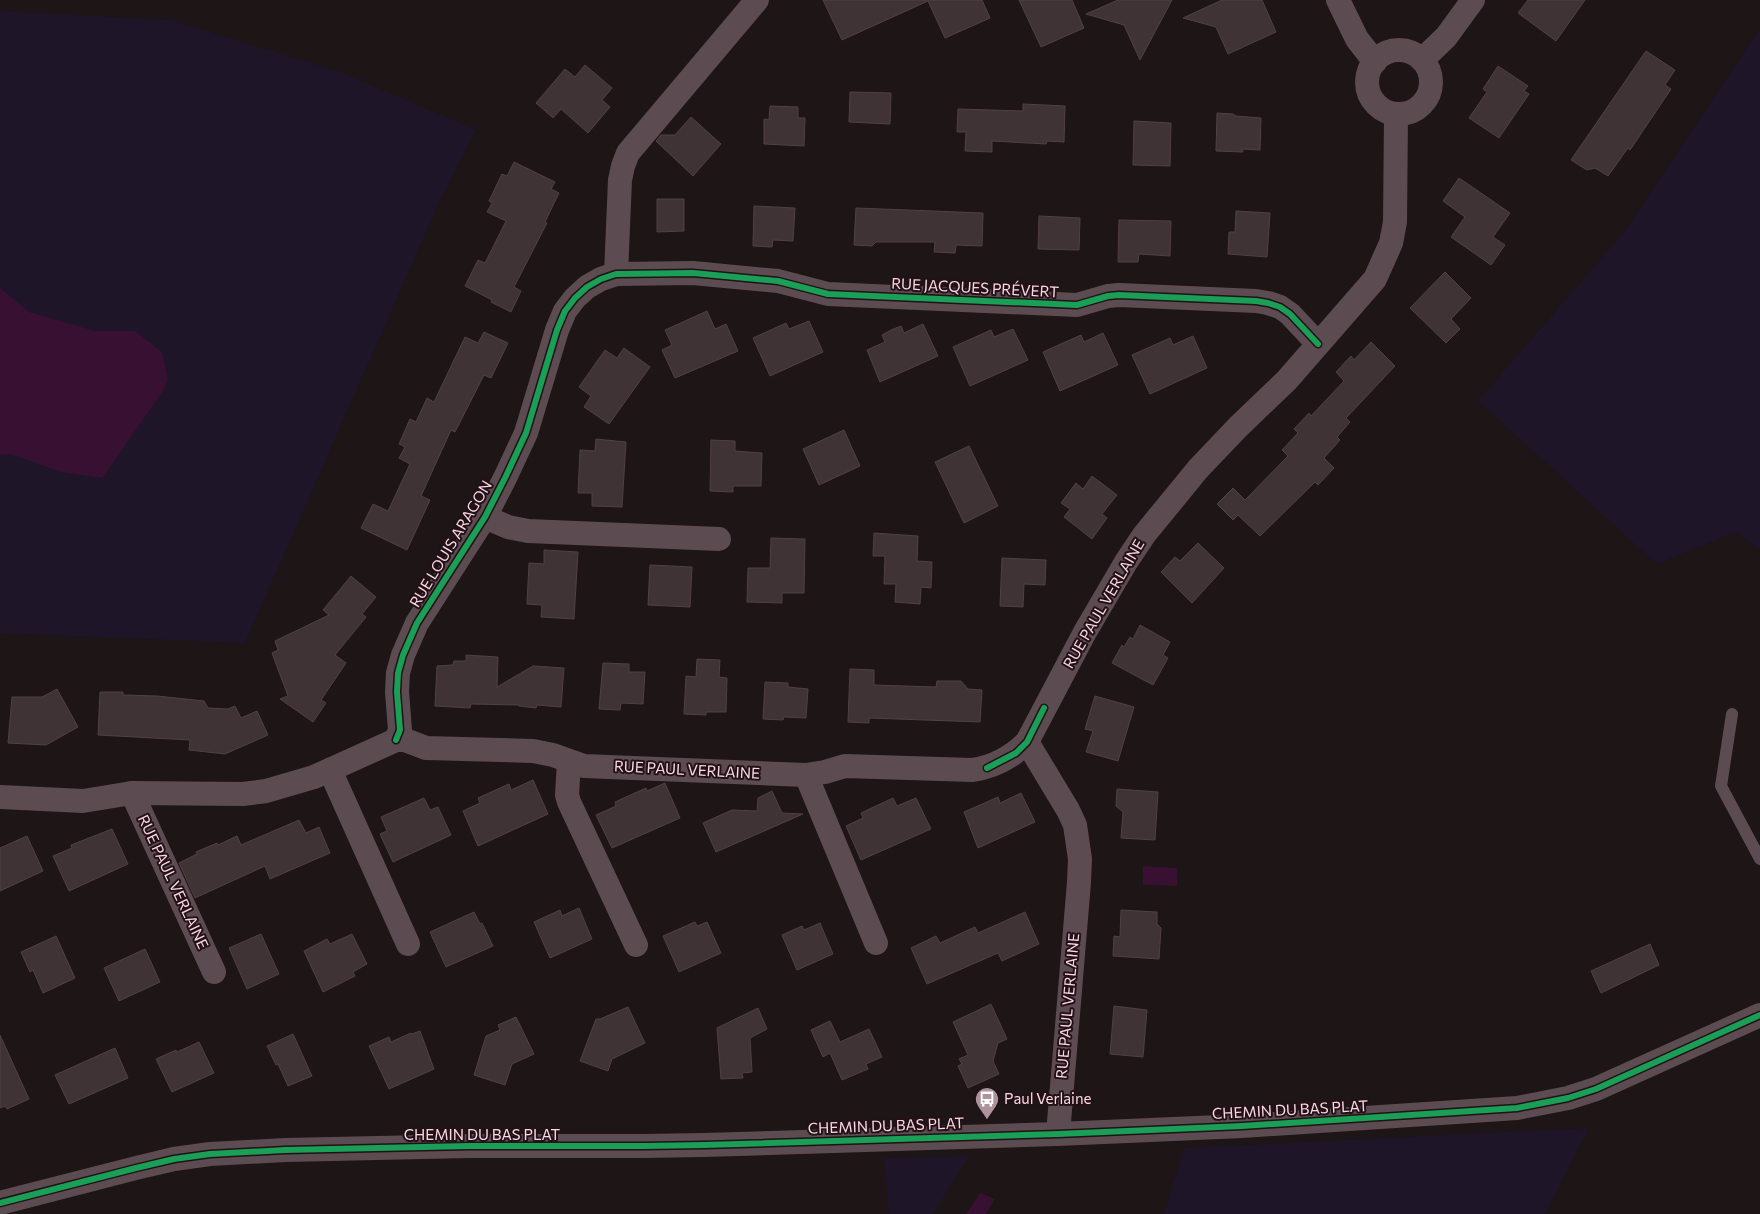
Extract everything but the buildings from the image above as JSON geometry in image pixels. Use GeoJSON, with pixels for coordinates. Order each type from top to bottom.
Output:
{"type":"FeatureCollection","features":[{"type":"Feature","properties":{"kind":"street"},"geometry":{"type":"LineString","coordinates":[[616,274],[620,180],[628,154],[757,0]]}},
{"type":"Feature","properties":{"kind":"street"},"geometry":{"type":"LineString","coordinates":[[1338,0],[1357,38],[1375,62]]}},
{"type":"Feature","properties":{"kind":"street"},"geometry":{"type":"LineString","coordinates":[[1422,60],[1446,38],[1473,0]]}},
{"type":"Feature","properties":{"kind":"street"},"geometry":{"type":"LineString","coordinates":[[1398,50],[1415,54],[1422,60],[1428,68],[1430,87],[1428,96],[1422,104],[1415,110],[1396,114],[1380,108],[1367,86],[1367,77],[1375,62],[1389,52],[1398,50]]}},
{"type":"Feature","properties":{"kind":"street"},"geometry":{"type":"LineString","coordinates":[[1318,344],[1375,279],[1391,243],[1395,222],[1396,114]]}},
{"type":"Feature","properties":{"kind":"street","name":"RUE JACQUES PRÉVERT"},"geometry":{"type":"LineString","coordinates":[[616,274],[693,273],[778,282],[828,294],[1067,305],[1077,305],[1119,295],[1256,301],[1280,307],[1290,314],[1318,344]]}},
{"type":"Feature","properties":{"kind":"street","name":"RUE LOUIS ARAGON"},"geometry":{"type":"LineString","coordinates":[[396,740],[400,730],[397,692],[398,673],[403,655],[417,622],[485,517],[526,433],[557,330],[565,311],[587,287],[601,279],[616,274]]}},
{"type":"Feature","properties":{"kind":"street","name":"RUE PAUL VERLAINE"},"geometry":{"type":"LineString","coordinates":[[0,797],[83,801],[132,793],[243,794],[266,791],[294,784],[330,770],[396,740],[405,740],[426,748],[533,751],[553,755],[584,766],[806,775],[845,766],[972,770],[987,768],[1016,753],[1027,742],[1085,632],[1144,535],[1198,469],[1238,427],[1288,380],[1318,344]]}},
{"type":"Feature","properties":{"kind":"street","name":"RUE LOUIS ARAGON"},"geometry":{"type":"LineString","coordinates":[[485,517],[508,527],[528,531],[719,539]]}},
{"type":"Feature","properties":{"kind":"street","name":"RUE PAUL VERLAINE"},"geometry":{"type":"LineString","coordinates":[[1027,742],[1068,810],[1075,825],[1079,850],[1079,882],[1058,1134]]}},
{"type":"Feature","properties":{"kind":"street"},"geometry":{"type":"LineString","coordinates":[[569,762],[567,795],[569,802],[636,944]]}},
{"type":"Feature","properties":{"kind":"street"},"geometry":{"type":"LineString","coordinates":[[330,770],[408,944]]}},
{"type":"Feature","properties":{"kind":"street"},"geometry":{"type":"LineString","coordinates":[[806,775],[876,943]]}},
{"type":"Feature","properties":{"kind":"street","name":"RUE PAUL VERLAINE"},"geometry":{"type":"LineString","coordinates":[[132,793],[214,972]]}},
{"type":"Feature","properties":{"kind":"street","name":"CHEMIN DU BAS PLAT"},"geometry":{"type":"LineString","coordinates":[[0,1203],[174,1160],[210,1154],[248,1151],[469,1146],[643,1146],[1058,1134],[1252,1125],[1517,1108],[1544,1104],[1596,1089],[1760,1015]]}},
{"type":"Feature","properties":{"kind":"lane"},"geometry":{"type":"LineString","coordinates":[[1732,714],[1721,786],[1760,859]]}},
{"type":"Feature","properties":{"kind":"shaded area"},"geometry":{"type":"Polygon","coordinates":[[[0,11],[171,20],[343,73],[476,130],[441,198],[245,643],[0,633],[0,11]]]}},
{"type":"Feature","properties":{"kind":"shaded area"},"geometry":{"type":"Polygon","coordinates":[[[1760,29],[1760,549],[1735,532],[1657,564],[1478,401],[1626,230],[1760,29]]]}},
{"type":"Feature","properties":{"kind":"shaded area"},"geometry":{"type":"Polygon","coordinates":[[[0,288],[29,312],[95,331],[135,331],[162,352],[168,380],[163,391],[102,478],[61,472],[11,454],[0,455],[0,288]]]}},
{"type":"Feature","properties":{"kind":"shaded area"},"geometry":{"type":"Polygon","coordinates":[[[1143,866],[1177,868],[1177,886],[1143,885],[1143,866]]]}},
{"type":"Feature","properties":{"kind":"shaded area"},"geometry":{"type":"Polygon","coordinates":[[[1589,1128],[1545,1214],[1164,1214],[1184,1148],[1589,1128]]]}},
{"type":"Feature","properties":{"kind":"shaded area"},"geometry":{"type":"Polygon","coordinates":[[[969,1156],[933,1214],[889,1214],[884,1158],[969,1156]]]}},
{"type":"Feature","properties":{"kind":"shaded area"},"geometry":{"type":"Polygon","coordinates":[[[980,1193],[995,1199],[986,1214],[966,1214],[980,1193]]]}},
{"type":"Feature","properties":{"kind":"cycle path"},"geometry":{"type":"LineString","coordinates":[[396,740],[400,730],[397,692],[398,673],[403,655],[417,623],[485,517],[505,478],[526,433],[557,330],[565,311],[587,287],[601,279],[616,274],[693,273],[778,281],[828,294],[1077,305],[1108,296],[1119,295],[1256,301],[1280,307],[1290,314],[1318,344]]}},
{"type":"Feature","properties":{"kind":"cycle path"},"geometry":{"type":"LineString","coordinates":[[987,768],[1016,753],[1027,742],[1044,708]]}},
{"type":"Feature","properties":{"kind":"cycle path"},"geometry":{"type":"LineString","coordinates":[[0,1203],[174,1159],[210,1154],[285,1150],[469,1146],[704,1145],[1058,1134],[1242,1126],[1517,1108],[1568,1098],[1596,1089],[1760,1015]]}},
{"type":"Feature","properties":{"kind":"place","name":"Paul Verlaine"},"geometry":{"type":"Point","coordinates":[987,1120]}}]}
